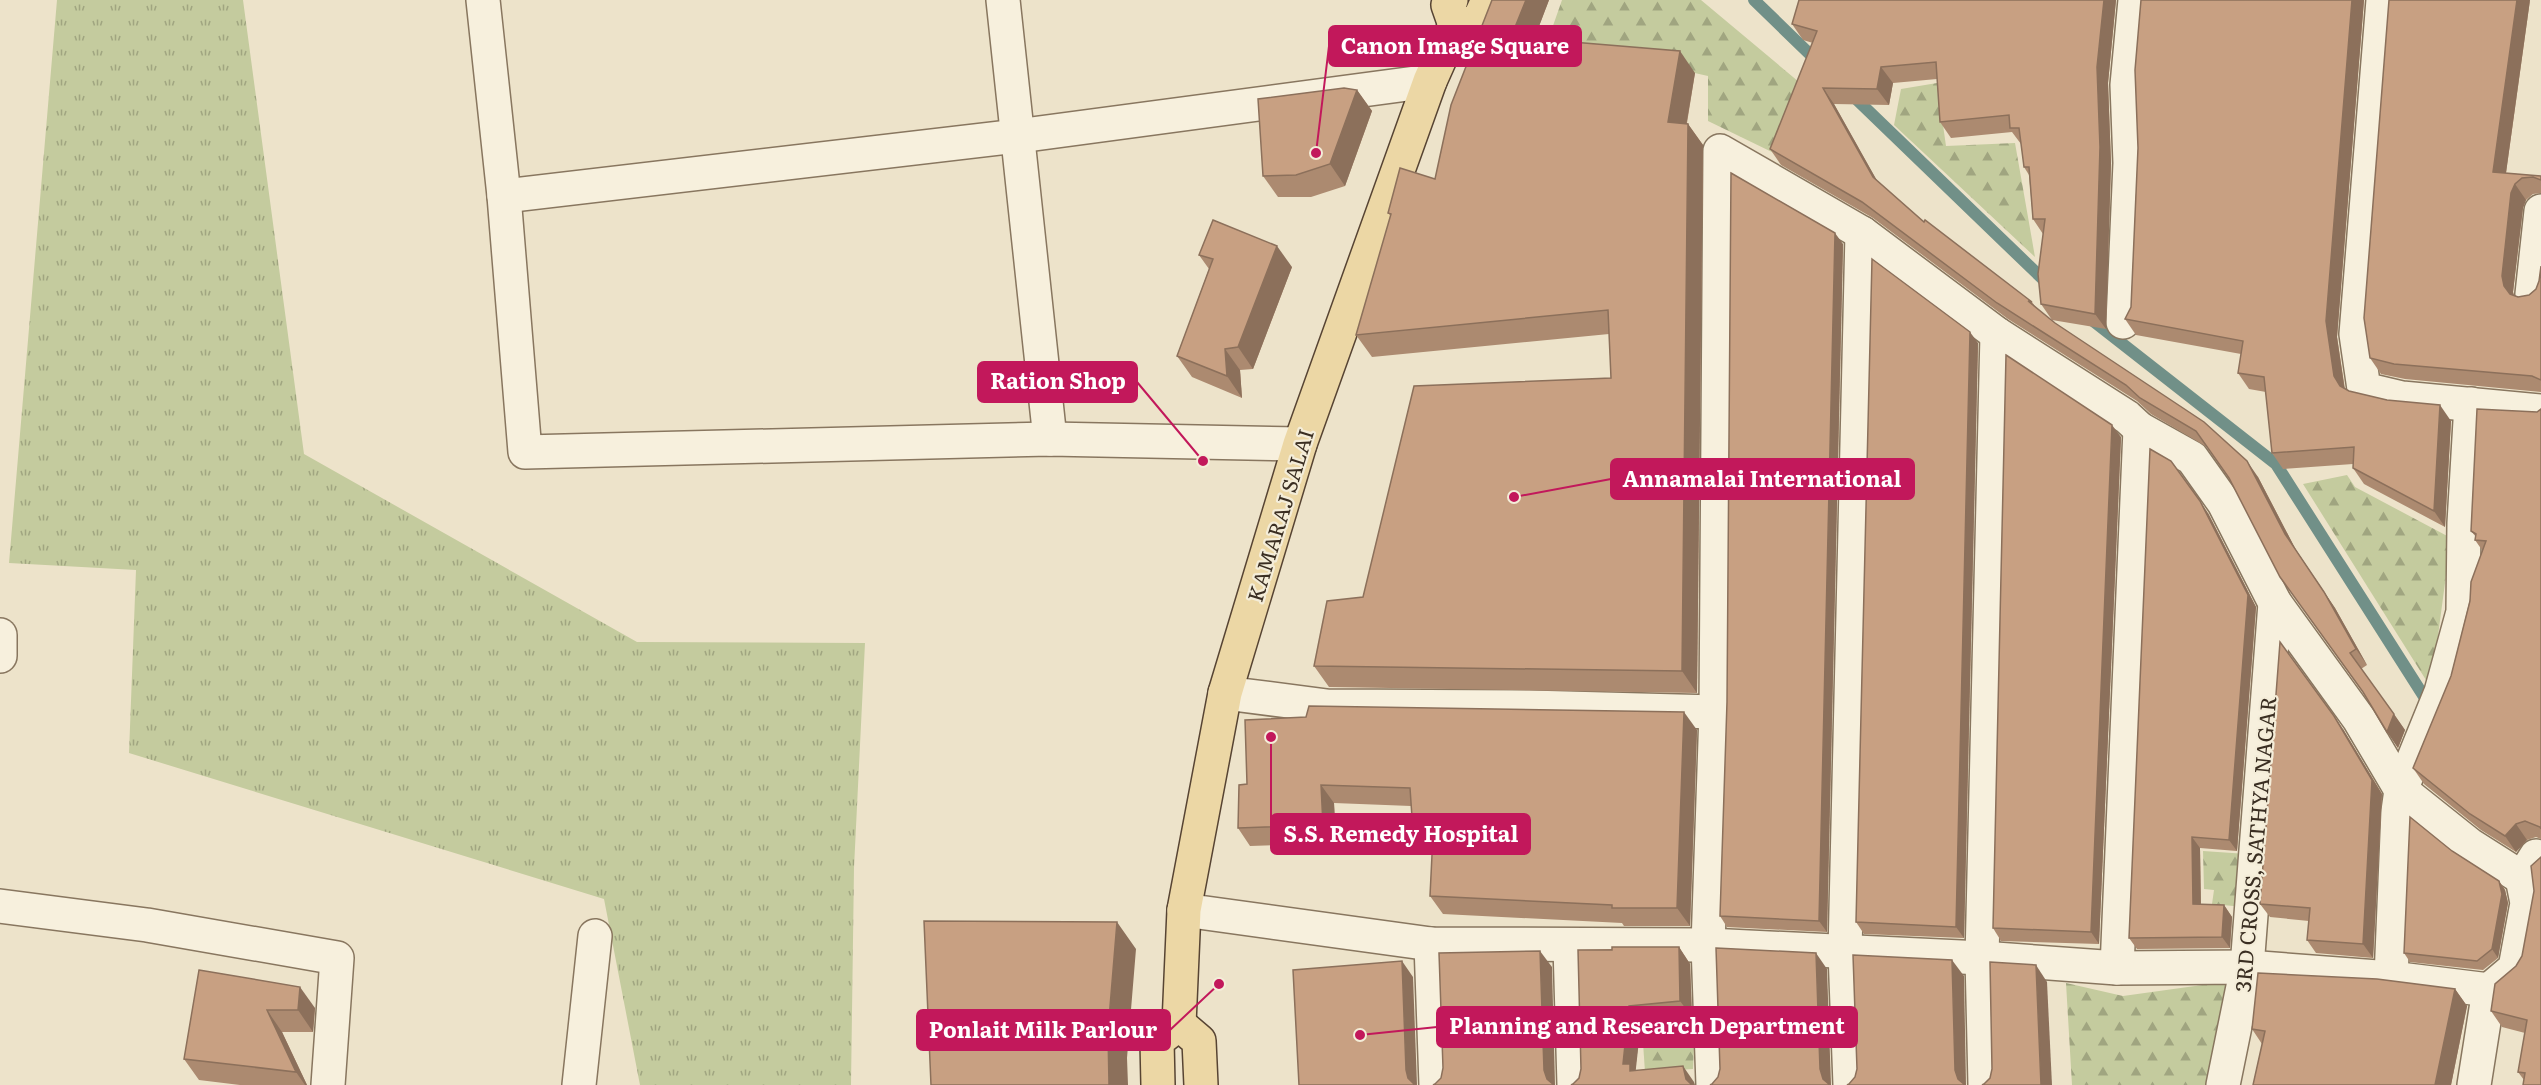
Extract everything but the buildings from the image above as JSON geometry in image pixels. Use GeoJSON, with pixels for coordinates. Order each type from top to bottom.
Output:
{"type":"FeatureCollection","features":[{"type":"Feature","properties":{"kind":"main road","name":"KAMARAJ SALAI"},"geometry":{"type":"LineString","coordinates":[[1179,1024],[1184,910],[1225,693],[1300,444],[1453,13],[1478,22],[1488,0]]}},
{"type":"Feature","properties":{"kind":"main road"},"geometry":{"type":"LineString","coordinates":[[1158,1085],[1157,1041],[1179,1024],[1199,1041],[1201,1085]]}},
{"type":"Feature","properties":{"kind":"street"},"geometry":{"type":"LineString","coordinates":[[483,0],[504,196],[525,452],[1050,440],[1300,444]]}},
{"type":"Feature","properties":{"kind":"street"},"geometry":{"type":"LineString","coordinates":[[1003,0],[1050,440]]}},
{"type":"Feature","properties":{"kind":"street"},"geometry":{"type":"LineString","coordinates":[[2123,322],[2130,163],[2127,85],[2135,0]]}},
{"type":"Feature","properties":{"kind":"street"},"geometry":{"type":"LineString","coordinates":[[2383,0],[2356,334],[2364,389],[2402,398],[2541,411]]}},
{"type":"Feature","properties":{"kind":"street"},"geometry":{"type":"LineString","coordinates":[[504,196],[1018,136],[1430,81]]}},
{"type":"Feature","properties":{"kind":"street"},"geometry":{"type":"LineString","coordinates":[[1713,1085],[1708,945],[1716,712],[1720,151],[1862,233],[1997,334],[2127,417],[2139,429],[2192,458],[2224,503],[2275,603],[2359,719],[2401,790],[2470,845],[2532,868],[2528,903],[2515,968],[2489,990],[2474,1085]]}},
{"type":"Feature","properties":{"kind":"street"},"geometry":{"type":"LineString","coordinates":[[2532,294],[2541,211]]}},
{"type":"Feature","properties":{"kind":"street"},"geometry":{"type":"LineString","coordinates":[[1850,1085],[1845,952],[1862,233]]}},
{"type":"Feature","properties":{"kind":"street"},"geometry":{"type":"LineString","coordinates":[[1985,1085],[1982,958],[1997,334]]}},
{"type":"Feature","properties":{"kind":"street"},"geometry":{"type":"LineString","coordinates":[[2391,978],[2398,811],[2401,790],[2441,692],[2463,612],[2464,523],[2471,404]]}},
{"type":"Feature","properties":{"kind":"street"},"geometry":{"type":"LineString","coordinates":[[2116,968],[2139,429]]}},
{"type":"Feature","properties":{"kind":"street","name":"3RD CROSS, SATHYA NAGAR"},"geometry":{"type":"LineString","coordinates":[[2223,1085],[2247,967],[2275,603]]}},
{"type":"Feature","properties":{"kind":"street"},"geometry":{"type":"LineString","coordinates":[[0,635],[0,656]]}},
{"type":"Feature","properties":{"kind":"street"},"geometry":{"type":"LineString","coordinates":[[1225,693],[1327,706],[1529,706],[1716,712]]}},
{"type":"Feature","properties":{"kind":"street"},"geometry":{"type":"LineString","coordinates":[[0,906],[147,925],[337,958],[328,1085]]}},
{"type":"Feature","properties":{"kind":"street"},"geometry":{"type":"LineString","coordinates":[[1184,910],[1431,944],[1708,945],[1982,958],[2116,968],[2247,967],[2391,978],[2489,990]]}},
{"type":"Feature","properties":{"kind":"street"},"geometry":{"type":"LineString","coordinates":[[579,1085],[596,936]]}},
{"type":"Feature","properties":{"kind":"street"},"geometry":{"type":"LineString","coordinates":[[1431,944],[1436,1085]]}},
{"type":"Feature","properties":{"kind":"street"},"geometry":{"type":"LineString","coordinates":[[1570,946],[1574,1085]]}},
{"type":"Feature","properties":{"kind":"green space"},"geometry":{"type":"Polygon","coordinates":[[[57,0],[243,0],[304,454],[637,642],[865,643],[854,868],[851,1085],[640,1085],[604,899],[129,753],[136,570],[9,563],[57,0]]]}},
{"type":"Feature","properties":{"kind":"green space"},"geometry":{"type":"Polygon","coordinates":[[[1562,0],[1701,0],[1805,87],[1776,154],[1708,121],[1708,76],[1548,40],[1562,0]]]}},
{"type":"Feature","properties":{"kind":"green space"},"geometry":{"type":"Polygon","coordinates":[[[1937,83],[1946,146],[2015,143],[2035,257],[1894,125],[1901,89],[1937,83]]]}},
{"type":"Feature","properties":{"kind":"green space"},"geometry":{"type":"Polygon","coordinates":[[[2347,475],[2355,487],[2451,538],[2431,688],[2303,484],[2347,475]]]}},
{"type":"Feature","properties":{"kind":"green space"},"geometry":{"type":"Polygon","coordinates":[[[2203,851],[2247,854],[2244,907],[2212,904],[2214,890],[2204,889],[2203,851]]]}},
{"type":"Feature","properties":{"kind":"green space"},"geometry":{"type":"Polygon","coordinates":[[[2231,981],[2207,1085],[2072,1085],[2066,983],[2123,996],[2231,981]]]}},
{"type":"Feature","properties":{"kind":"green space"},"geometry":{"type":"Polygon","coordinates":[[[1695,1021],[1693,1069],[1645,1072],[1642,1028],[1695,1021]]]}},
{"type":"Feature","properties":{"kind":"waterway"},"geometry":{"type":"LineString","coordinates":[[1754,0],[1820,64]]}},
{"type":"Feature","properties":{"kind":"waterway"},"geometry":{"type":"LineString","coordinates":[[1852,95],[2049,285]]}},
{"type":"Feature","properties":{"kind":"waterway"},"geometry":{"type":"LineString","coordinates":[[2092,320],[2276,464],[2430,706]]}},
{"type":"Feature","properties":{"kind":"place","name":"Canon Image Square"},"geometry":{"type":"Point","coordinates":[1316,153]}},
{"type":"Feature","properties":{"kind":"place","name":"Ration Shop"},"geometry":{"type":"Point","coordinates":[1203,461]}},
{"type":"Feature","properties":{"kind":"place","name":"Annamalai International"},"geometry":{"type":"Point","coordinates":[1514,497]}},
{"type":"Feature","properties":{"kind":"place","name":"S.S. Remedy Hospital"},"geometry":{"type":"Point","coordinates":[1271,737]}},
{"type":"Feature","properties":{"kind":"place","name":"Ponlait Milk Parlour"},"geometry":{"type":"Point","coordinates":[1219,984]}},
{"type":"Feature","properties":{"kind":"place","name":"Planning and Research Department"},"geometry":{"type":"Point","coordinates":[1360,1035]}}]}
